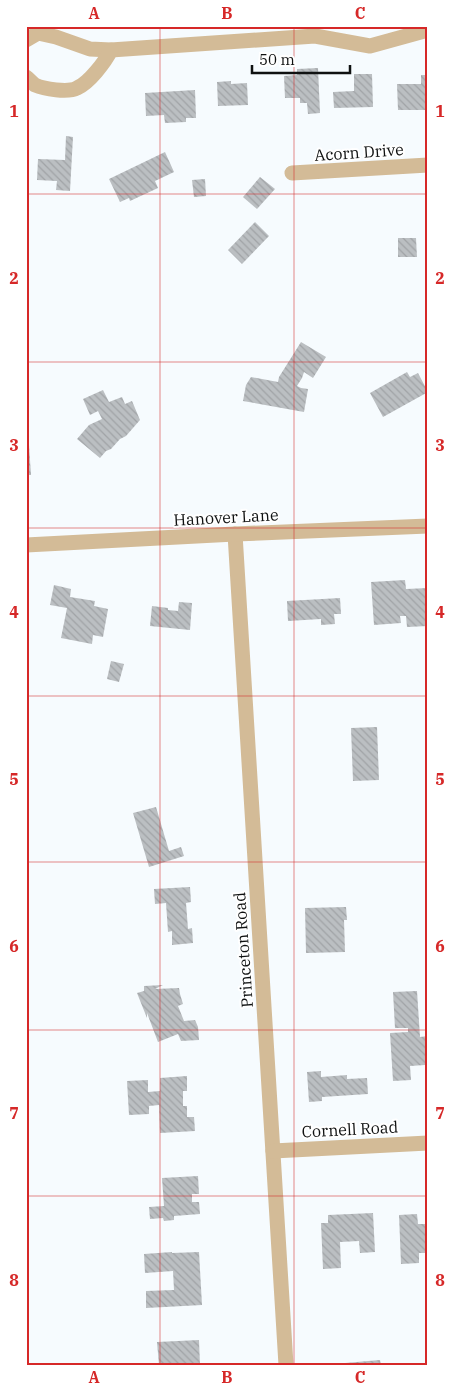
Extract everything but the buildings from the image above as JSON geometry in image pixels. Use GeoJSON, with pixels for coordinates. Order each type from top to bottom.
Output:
{"type":"FeatureCollection","features":[{"type":"Feature","properties":{"kind":"street"},"geometry":{"type":"LineString","coordinates":[[26,40],[38,33],[90,49],[111,50],[315,36],[370,46],[428,30]]}},
{"type":"Feature","properties":{"kind":"street"},"geometry":{"type":"LineString","coordinates":[[26,77],[34,84],[53,90],[76,89],[87,81],[105,62],[111,50]]}},
{"type":"Feature","properties":{"kind":"street","name":"Acorn Drive"},"geometry":{"type":"LineString","coordinates":[[292,173],[428,165]]}},
{"type":"Feature","properties":{"kind":"street","name":"Hanover Lane"},"geometry":{"type":"LineString","coordinates":[[26,545],[428,526]]}},
{"type":"Feature","properties":{"kind":"street","name":"Princeton Road"},"geometry":{"type":"LineString","coordinates":[[235,534],[286,1365]]}},
{"type":"Feature","properties":{"kind":"street","name":"Cornell Road"},"geometry":{"type":"LineString","coordinates":[[273,1150],[428,1143]]}}]}
